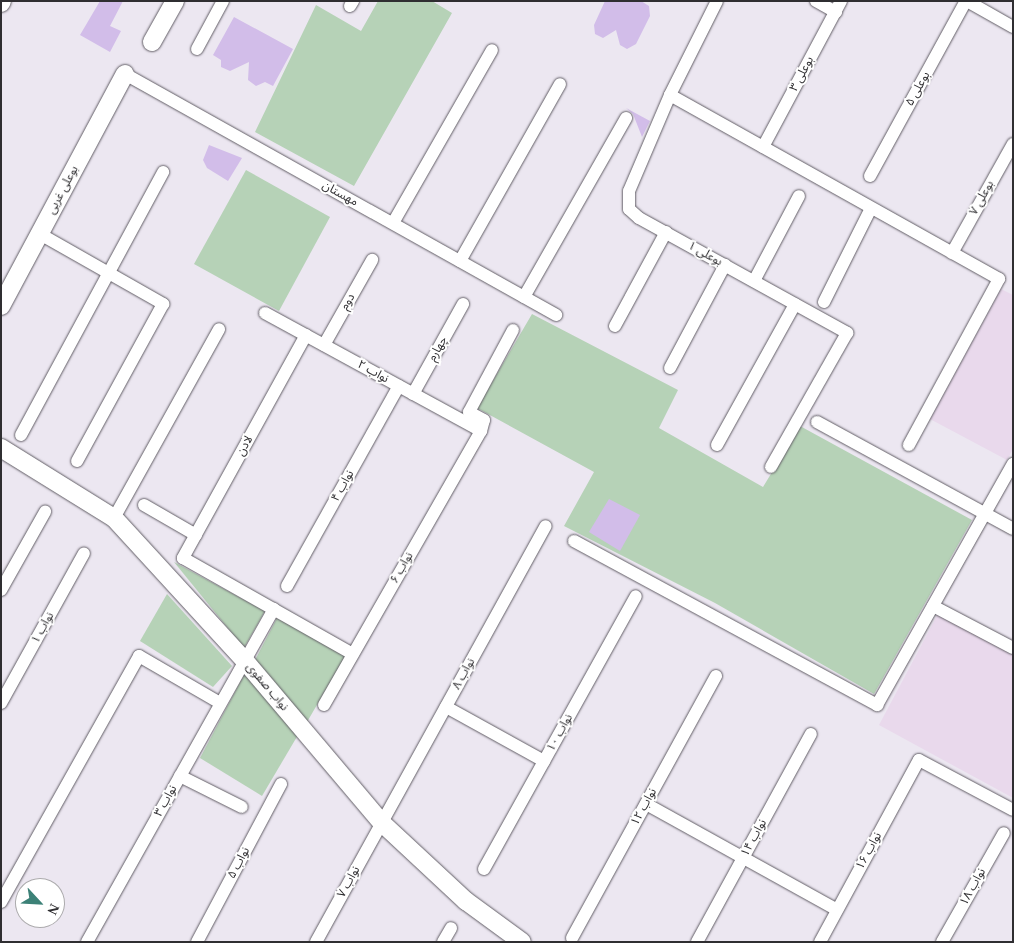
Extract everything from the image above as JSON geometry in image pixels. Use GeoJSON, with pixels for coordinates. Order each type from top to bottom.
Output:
{"type":"FeatureCollection","features":[{"type":"Feature","properties":{"kind":"street"},"geometry":{"type":"LineString","coordinates":[[152,42],[175,1]]}},
{"type":"Feature","properties":{"kind":"street"},"geometry":{"type":"LineString","coordinates":[[197,49],[223,1]]}},
{"type":"Feature","properties":{"kind":"street","name":"بوعلی ۱"},"geometry":{"type":"LineString","coordinates":[[717,1],[670,95],[628,191],[629,209],[666,232],[847,333],[771,467]]}},
{"type":"Feature","properties":{"kind":"street"},"geometry":{"type":"LineString","coordinates":[[816,1],[839,7]]}},
{"type":"Feature","properties":{"kind":"street"},"geometry":{"type":"LineString","coordinates":[[966,1],[1013,26]]}},
{"type":"Feature","properties":{"kind":"street","name":"بوعلی ۵"},"geometry":{"type":"LineString","coordinates":[[870,176],[966,1]]}},
{"type":"Feature","properties":{"kind":"street","name":"بوعلی ۳"},"geometry":{"type":"LineString","coordinates":[[763,147],[839,7]]}},
{"type":"Feature","properties":{"kind":"street"},"geometry":{"type":"LineString","coordinates":[[392,224],[492,50]]}},
{"type":"Feature","properties":{"kind":"street","name":"مهستان"},"geometry":{"type":"LineString","coordinates":[[125,74],[556,315]]}},
{"type":"Feature","properties":{"kind":"street","name":"بوعلی غربی"},"geometry":{"type":"LineString","coordinates":[[1,306],[125,74]]}},
{"type":"Feature","properties":{"kind":"street"},"geometry":{"type":"LineString","coordinates":[[460,261],[560,84]]}},
{"type":"Feature","properties":{"kind":"street"},"geometry":{"type":"LineString","coordinates":[[670,95],[999,279],[909,445]]}},
{"type":"Feature","properties":{"kind":"street"},"geometry":{"type":"LineString","coordinates":[[524,297],[626,118]]}},
{"type":"Feature","properties":{"kind":"street","name":"بوعلی ۷"},"geometry":{"type":"LineString","coordinates":[[952,253],[1013,144]]}},
{"type":"Feature","properties":{"kind":"street"},"geometry":{"type":"LineString","coordinates":[[21,435],[163,172]]}},
{"type":"Feature","properties":{"kind":"street"},"geometry":{"type":"LineString","coordinates":[[754,281],[799,196]]}},
{"type":"Feature","properties":{"kind":"street"},"geometry":{"type":"LineString","coordinates":[[824,302],[871,208]]}},
{"type":"Feature","properties":{"kind":"street"},"geometry":{"type":"LineString","coordinates":[[614,326],[666,232]]}},
{"type":"Feature","properties":{"kind":"street"},"geometry":{"type":"LineString","coordinates":[[40,234],[163,304],[77,461]]}},
{"type":"Feature","properties":{"kind":"street","name":"دوم"},"geometry":{"type":"LineString","coordinates":[[324,344],[372,260]]}},
{"type":"Feature","properties":{"kind":"street"},"geometry":{"type":"LineString","coordinates":[[670,368],[725,265]]}},
{"type":"Feature","properties":{"kind":"street","name":"چهارم"},"geometry":{"type":"LineString","coordinates":[[413,394],[462,304]]}},
{"type":"Feature","properties":{"kind":"street"},"geometry":{"type":"LineString","coordinates":[[717,445],[795,304]]}},
{"type":"Feature","properties":{"kind":"street","name":"نواب ۲"},"geometry":{"type":"LineString","coordinates":[[265,313],[481,431]]}},
{"type":"Feature","properties":{"kind":"street"},"geometry":{"type":"LineString","coordinates":[[114,518],[218,329]]}},
{"type":"Feature","properties":{"kind":"street"},"geometry":{"type":"LineString","coordinates":[[481,431],[484,420],[469,412],[513,330]]}},
{"type":"Feature","properties":{"kind":"street","name":"لادن"},"geometry":{"type":"LineString","coordinates":[[274,609],[183,558],[306,335]]}},
{"type":"Feature","properties":{"kind":"street","name":"نواب ۴"},"geometry":{"type":"LineString","coordinates":[[287,586],[399,386]]}},
{"type":"Feature","properties":{"kind":"street"},"geometry":{"type":"LineString","coordinates":[[817,422],[1013,529]]}},
{"type":"Feature","properties":{"kind":"street","name":"نواب ۶"},"geometry":{"type":"LineString","coordinates":[[324,705],[481,431]]}},
{"type":"Feature","properties":{"kind":"street","name":"نواب صفوی"},"geometry":{"type":"LineString","coordinates":[[1,448],[114,518],[245,661],[382,822],[466,901],[522,942]]}},
{"type":"Feature","properties":{"kind":"street"},"geometry":{"type":"LineString","coordinates":[[574,541],[877,705],[1013,464]]}},
{"type":"Feature","properties":{"kind":"street"},"geometry":{"type":"LineString","coordinates":[[144,505],[196,535]]}},
{"type":"Feature","properties":{"kind":"street"},"geometry":{"type":"LineString","coordinates":[[1,590],[45,512]]}},
{"type":"Feature","properties":{"kind":"street","name":"نواب ۸"},"geometry":{"type":"LineString","coordinates":[[382,822],[546,526]]}},
{"type":"Feature","properties":{"kind":"street","name":"نواب ۱"},"geometry":{"type":"LineString","coordinates":[[1,703],[84,553]]}},
{"type":"Feature","properties":{"kind":"street","name":"نواب ۱۰"},"geometry":{"type":"LineString","coordinates":[[484,869],[636,596]]}},
{"type":"Feature","properties":{"kind":"street"},"geometry":{"type":"LineString","coordinates":[[934,606],[1013,648]]}},
{"type":"Feature","properties":{"kind":"street"},"geometry":{"type":"LineString","coordinates":[[245,661],[274,609],[353,654]]}},
{"type":"Feature","properties":{"kind":"street"},"geometry":{"type":"LineString","coordinates":[[1,902],[138,656],[220,703]]}},
{"type":"Feature","properties":{"kind":"street","name":"نواب ۳"},"geometry":{"type":"LineString","coordinates":[[87,942],[245,661]]}},
{"type":"Feature","properties":{"kind":"street","name":"نواب ۱۲"},"geometry":{"type":"LineString","coordinates":[[572,938],[716,676]]}},
{"type":"Feature","properties":{"kind":"street"},"geometry":{"type":"LineString","coordinates":[[446,707],[544,760]]}},
{"type":"Feature","properties":{"kind":"street","name":"نواب ۱۴"},"geometry":{"type":"LineString","coordinates":[[697,942],[811,734]]}},
{"type":"Feature","properties":{"kind":"street","name":"نواب ۱۶"},"geometry":{"type":"LineString","coordinates":[[820,942],[919,760],[1013,810]]}},
{"type":"Feature","properties":{"kind":"street"},"geometry":{"type":"LineString","coordinates":[[180,776],[242,808]]}},
{"type":"Feature","properties":{"kind":"street","name":"نواب ۵"},"geometry":{"type":"LineString","coordinates":[[197,942],[281,784]]}},
{"type":"Feature","properties":{"kind":"street"},"geometry":{"type":"LineString","coordinates":[[646,804],[837,910]]}},
{"type":"Feature","properties":{"kind":"street","name":"نواب ۷"},"geometry":{"type":"LineString","coordinates":[[316,942],[382,822]]}},
{"type":"Feature","properties":{"kind":"street","name":"نواب ۱۸"},"geometry":{"type":"LineString","coordinates":[[942,942],[1004,832]]}},
{"type":"Feature","properties":{"kind":"street"},"geometry":{"type":"LineString","coordinates":[[443,942],[451,928]]}},
{"type":"Feature","properties":{"kind":"shaded area"},"geometry":{"type":"Polygon","coordinates":[[[1001,289],[1013,295],[1013,449],[1007,460],[930,419],[1001,289]]]}},
{"type":"Feature","properties":{"kind":"shaded area"},"geometry":{"type":"Polygon","coordinates":[[[939,612],[1013,652],[1013,798],[879,725],[939,612]]]}},
{"type":"Feature","properties":{"kind":"green space"},"geometry":{"type":"Polygon","coordinates":[[[378,1],[432,1],[452,13],[354,186],[255,132],[316,5],[361,31],[378,1]]]}},
{"type":"Feature","properties":{"kind":"green space"},"geometry":{"type":"Polygon","coordinates":[[[246,170],[330,217],[279,311],[194,264],[246,170]]]}},
{"type":"Feature","properties":{"kind":"green space"},"geometry":{"type":"Polygon","coordinates":[[[532,314],[678,390],[659,428],[763,487],[800,426],[972,520],[874,694],[715,603],[564,526],[594,472],[477,408],[532,314]]]}},
{"type":"Feature","properties":{"kind":"green space"},"geometry":{"type":"Polygon","coordinates":[[[174,562],[265,611],[244,648],[174,562]]]}},
{"type":"Feature","properties":{"kind":"green space"},"geometry":{"type":"Polygon","coordinates":[[[167,594],[232,666],[213,687],[140,641],[167,594]]]}},
{"type":"Feature","properties":{"kind":"green space"},"geometry":{"type":"Polygon","coordinates":[[[277,618],[346,655],[307,722],[255,660],[277,618]]]}},
{"type":"Feature","properties":{"kind":"green space"},"geometry":{"type":"Polygon","coordinates":[[[245,673],[298,735],[262,796],[200,758],[245,673]]]}},
{"type":"Feature","properties":{"kind":"building"},"geometry":{"type":"Polygon","coordinates":[[[100,1],[123,1],[110,26],[121,31],[110,52],[80,35],[100,1]]]}},
{"type":"Feature","properties":{"kind":"building"},"geometry":{"type":"Polygon","coordinates":[[[605,1],[641,1],[649,6],[650,16],[636,44],[627,49],[620,45],[616,30],[603,38],[595,34],[594,25],[605,1]]]}},
{"type":"Feature","properties":{"kind":"building"},"geometry":{"type":"Polygon","coordinates":[[[234,17],[293,49],[273,86],[265,82],[256,86],[248,80],[249,62],[230,71],[221,67],[221,60],[213,55],[234,17]]]}},
{"type":"Feature","properties":{"kind":"building"},"geometry":{"type":"Polygon","coordinates":[[[626,108],[650,121],[642,137],[633,114],[626,108]]]}},
{"type":"Feature","properties":{"kind":"building"},"geometry":{"type":"Polygon","coordinates":[[[209,145],[242,158],[228,181],[207,168],[203,160],[209,145]]]}},
{"type":"Feature","properties":{"kind":"building"},"geometry":{"type":"Polygon","coordinates":[[[609,499],[640,515],[620,551],[589,532],[609,499]]]}}]}
